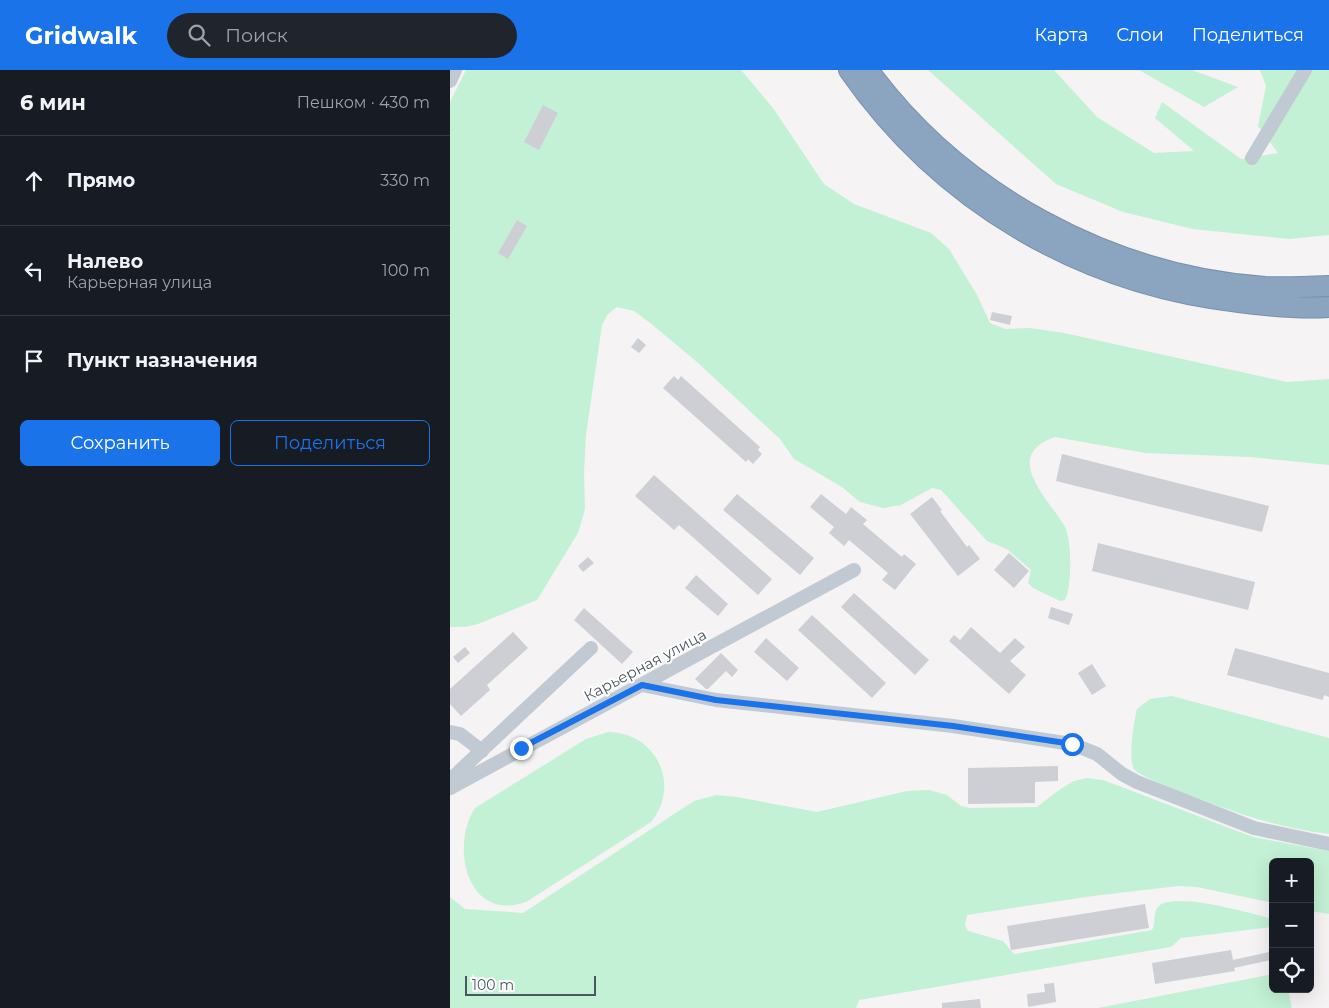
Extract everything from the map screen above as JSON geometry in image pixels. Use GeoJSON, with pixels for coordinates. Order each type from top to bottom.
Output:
{"type":"FeatureCollection","features":[{"type":"Feature","properties":{"kind":"highway"},"geometry":{"type":"LineString","coordinates":[[849,70],[874,105],[899,133],[937,170],[979,204],[1031,237],[1131,280],[1170,291],[1269,306],[1329,307]]}},
{"type":"Feature","properties":{"kind":"highway"},"geometry":{"type":"LineString","coordinates":[[868,70],[895,104],[962,169],[1011,203],[1057,229],[1121,257],[1186,275],[1264,287],[1329,286]]}},
{"type":"Feature","properties":{"kind":"street"},"geometry":{"type":"LineString","coordinates":[[450,81],[455,70]]}},
{"type":"Feature","properties":{"kind":"street"},"geometry":{"type":"LineString","coordinates":[[1252,158],[1305,70]]}},
{"type":"Feature","properties":{"kind":"street","name":"Карьерная улица"},"geometry":{"type":"LineString","coordinates":[[450,788],[854,570]]}},
{"type":"Feature","properties":{"kind":"street"},"geometry":{"type":"LineString","coordinates":[[450,780],[591,648]]}},
{"type":"Feature","properties":{"kind":"street"},"geometry":{"type":"LineString","coordinates":[[642,685],[716,700],[953,726],[1072,744],[1097,754],[1122,774],[1137,782],[1254,828],[1329,844]]}},
{"type":"Feature","properties":{"kind":"street"},"geometry":{"type":"LineString","coordinates":[[450,732],[460,734],[482,751]]}},
{"type":"Feature","properties":{"kind":"green space"},"geometry":{"type":"Polygon","coordinates":[[[466,70],[741,70],[773,108],[824,184],[854,204],[931,233],[949,249],[977,295],[990,323],[1005,329],[1030,328],[1064,333],[1287,382],[1329,379],[1329,465],[1251,457],[1145,453],[1055,437],[1039,445],[1031,455],[1030,467],[1041,492],[1065,527],[1069,542],[1069,585],[1065,600],[1060,601],[1033,588],[1028,583],[1031,570],[1007,549],[987,541],[941,490],[932,488],[901,505],[883,508],[860,502],[842,487],[794,459],[780,439],[697,362],[634,311],[617,307],[608,314],[602,325],[586,435],[585,509],[578,533],[537,600],[478,624],[465,627],[450,627],[450,102],[466,70]]]}},
{"type":"Feature","properties":{"kind":"green space"},"geometry":{"type":"Polygon","coordinates":[[[928,70],[1054,70],[1097,117],[1154,153],[1194,151],[1155,118],[1162,102],[1241,159],[1278,153],[1258,126],[1266,86],[1260,70],[1329,70],[1329,235],[1289,239],[1193,229],[1123,212],[1056,184],[928,70]]]}},
{"type":"Feature","properties":{"kind":"green space"},"geometry":{"type":"Polygon","coordinates":[[[1139,70],[1192,70],[1238,87],[1204,107],[1139,70]]]}},
{"type":"Feature","properties":{"kind":"green space"},"geometry":{"type":"Polygon","coordinates":[[[1172,696],[1329,738],[1329,834],[1261,820],[1173,789],[1154,781],[1134,769],[1132,749],[1137,709],[1150,699],[1172,696]]]}},
{"type":"Feature","properties":{"kind":"green space"},"geometry":{"type":"Polygon","coordinates":[[[608,732],[625,734],[639,741],[650,750],[659,763],[663,777],[664,792],[660,807],[651,822],[526,902],[506,906],[490,902],[477,892],[469,877],[465,860],[464,842],[468,824],[475,808],[586,739],[608,732]]]}},
{"type":"Feature","properties":{"kind":"green space"},"geometry":{"type":"Polygon","coordinates":[[[1087,778],[1103,780],[1253,837],[1329,851],[1329,914],[1314,912],[1314,858],[1269,858],[1269,902],[1197,887],[1178,886],[1093,896],[967,915],[965,925],[968,931],[1003,941],[1014,954],[1152,930],[1157,908],[1165,903],[1177,901],[1212,904],[1269,918],[1269,927],[1181,938],[1171,947],[859,1000],[856,1008],[450,1008],[450,897],[465,909],[523,913],[694,801],[716,795],[737,797],[817,812],[907,791],[929,790],[947,795],[961,806],[969,808],[1037,807],[1074,781],[1087,778]]]}},
{"type":"Feature","properties":{"kind":"green space"},"geometry":{"type":"Polygon","coordinates":[[[1269,975],[1269,993],[1289,993],[1292,1008],[1098,1008],[1269,975]]]}},
{"type":"Feature","properties":{"kind":"building"},"geometry":{"type":"Polygon","coordinates":[[[543,105],[558,113],[539,150],[524,142],[543,105]]]}},
{"type":"Feature","properties":{"kind":"building"},"geometry":{"type":"Polygon","coordinates":[[[517,220],[527,226],[508,259],[498,253],[517,220]]]}},
{"type":"Feature","properties":{"kind":"building"},"geometry":{"type":"Polygon","coordinates":[[[992,312],[1012,316],[1010,325],[990,320],[992,312]]]}},
{"type":"Feature","properties":{"kind":"building"},"geometry":{"type":"Polygon","coordinates":[[[638,338],[646,345],[639,353],[631,347],[638,338]]]}},
{"type":"Feature","properties":{"kind":"building"},"geometry":{"type":"Polygon","coordinates":[[[674,376],[678,380],[681,376],[760,447],[758,450],[762,454],[753,464],[748,459],[746,462],[663,388],[674,376]]]}},
{"type":"Feature","properties":{"kind":"building"},"geometry":{"type":"Polygon","coordinates":[[[1062,454],[1269,506],[1262,532],[1056,481],[1062,454]]]}},
{"type":"Feature","properties":{"kind":"building"},"geometry":{"type":"Polygon","coordinates":[[[654,475],[772,579],[758,595],[679,525],[674,530],[635,496],[654,475]]]}},
{"type":"Feature","properties":{"kind":"building"},"geometry":{"type":"Polygon","coordinates":[[[737,494],[814,558],[800,575],[723,510],[737,494]]]}},
{"type":"Feature","properties":{"kind":"building"},"geometry":{"type":"Polygon","coordinates":[[[821,494],[846,514],[851,507],[867,520],[863,524],[902,557],[904,554],[916,564],[895,590],[882,580],[888,573],[849,540],[844,546],[829,533],[834,527],[810,507],[821,494]]]}},
{"type":"Feature","properties":{"kind":"building"},"geometry":{"type":"Polygon","coordinates":[[[932,497],[967,547],[969,545],[980,559],[958,576],[910,514],[932,497]]]}},
{"type":"Feature","properties":{"kind":"building"},"geometry":{"type":"Polygon","coordinates":[[[1098,543],[1255,582],[1248,610],[1092,571],[1098,543]]]}},
{"type":"Feature","properties":{"kind":"building"},"geometry":{"type":"Polygon","coordinates":[[[1009,553],[1029,571],[1014,588],[994,570],[1009,553]]]}},
{"type":"Feature","properties":{"kind":"building"},"geometry":{"type":"Polygon","coordinates":[[[588,557],[594,563],[583,572],[578,566],[588,557]]]}},
{"type":"Feature","properties":{"kind":"building"},"geometry":{"type":"Polygon","coordinates":[[[696,575],[728,604],[718,616],[685,588],[696,575]]]}},
{"type":"Feature","properties":{"kind":"building"},"geometry":{"type":"Polygon","coordinates":[[[854,593],[929,660],[915,675],[841,607],[854,593]]]}},
{"type":"Feature","properties":{"kind":"building"},"geometry":{"type":"Polygon","coordinates":[[[1051,607],[1073,614],[1069,625],[1048,618],[1051,607]]]}},
{"type":"Feature","properties":{"kind":"building"},"geometry":{"type":"Polygon","coordinates":[[[584,608],[633,652],[622,664],[574,620],[584,608]]]}},
{"type":"Feature","properties":{"kind":"building"},"geometry":{"type":"Polygon","coordinates":[[[812,615],[886,683],[872,698],[798,630],[812,615]]]}},
{"type":"Feature","properties":{"kind":"building"},"geometry":{"type":"Polygon","coordinates":[[[971,627],[1000,653],[1015,638],[1025,647],[1010,661],[1026,675],[1009,694],[949,641],[954,635],[960,640],[971,627]]]}},
{"type":"Feature","properties":{"kind":"building"},"geometry":{"type":"Polygon","coordinates":[[[513,632],[528,648],[487,685],[490,690],[461,716],[450,704],[450,689],[513,632]]]}},
{"type":"Feature","properties":{"kind":"building"},"geometry":{"type":"Polygon","coordinates":[[[766,638],[799,668],[787,681],[754,652],[766,638]]]}},
{"type":"Feature","properties":{"kind":"building"},"geometry":{"type":"Polygon","coordinates":[[[465,647],[470,653],[458,663],[453,657],[465,647]]]}},
{"type":"Feature","properties":{"kind":"building"},"geometry":{"type":"Polygon","coordinates":[[[1235,648],[1329,673],[1329,697],[1324,695],[1323,700],[1227,675],[1235,648]]]}},
{"type":"Feature","properties":{"kind":"building"},"geometry":{"type":"Polygon","coordinates":[[[721,653],[738,670],[732,677],[726,671],[706,689],[695,679],[721,653]]]}},
{"type":"Feature","properties":{"kind":"building"},"geometry":{"type":"Polygon","coordinates":[[[1092,664],[1106,686],[1092,695],[1078,673],[1092,664]]]}},
{"type":"Feature","properties":{"kind":"building"},"geometry":{"type":"Polygon","coordinates":[[[1058,766],[1058,781],[1035,782],[1035,803],[968,804],[968,768],[1058,766]]]}},
{"type":"Feature","properties":{"kind":"building"},"geometry":{"type":"Polygon","coordinates":[[[1145,904],[1149,928],[1011,950],[1007,926],[1145,904]]]}},
{"type":"Feature","properties":{"kind":"building"},"geometry":{"type":"Polygon","coordinates":[[[1231,950],[1233,960],[1269,952],[1269,960],[1234,968],[1235,971],[1155,984],[1152,963],[1231,950]]]}},
{"type":"Feature","properties":{"kind":"building"},"geometry":{"type":"Polygon","coordinates":[[[1054,983],[1056,1002],[1028,1007],[1027,994],[1045,992],[1044,984],[1054,983]]]}},
{"type":"Feature","properties":{"kind":"building"},"geometry":{"type":"Polygon","coordinates":[[[980,999],[981,1008],[942,1008],[942,1003],[980,999]]]}},
{"type":"Feature","properties":{"kind":"route"},"geometry":{"type":"LineString","coordinates":[[521,748],[642,685],[716,700],[953,726],[1072,744]]}}]}
